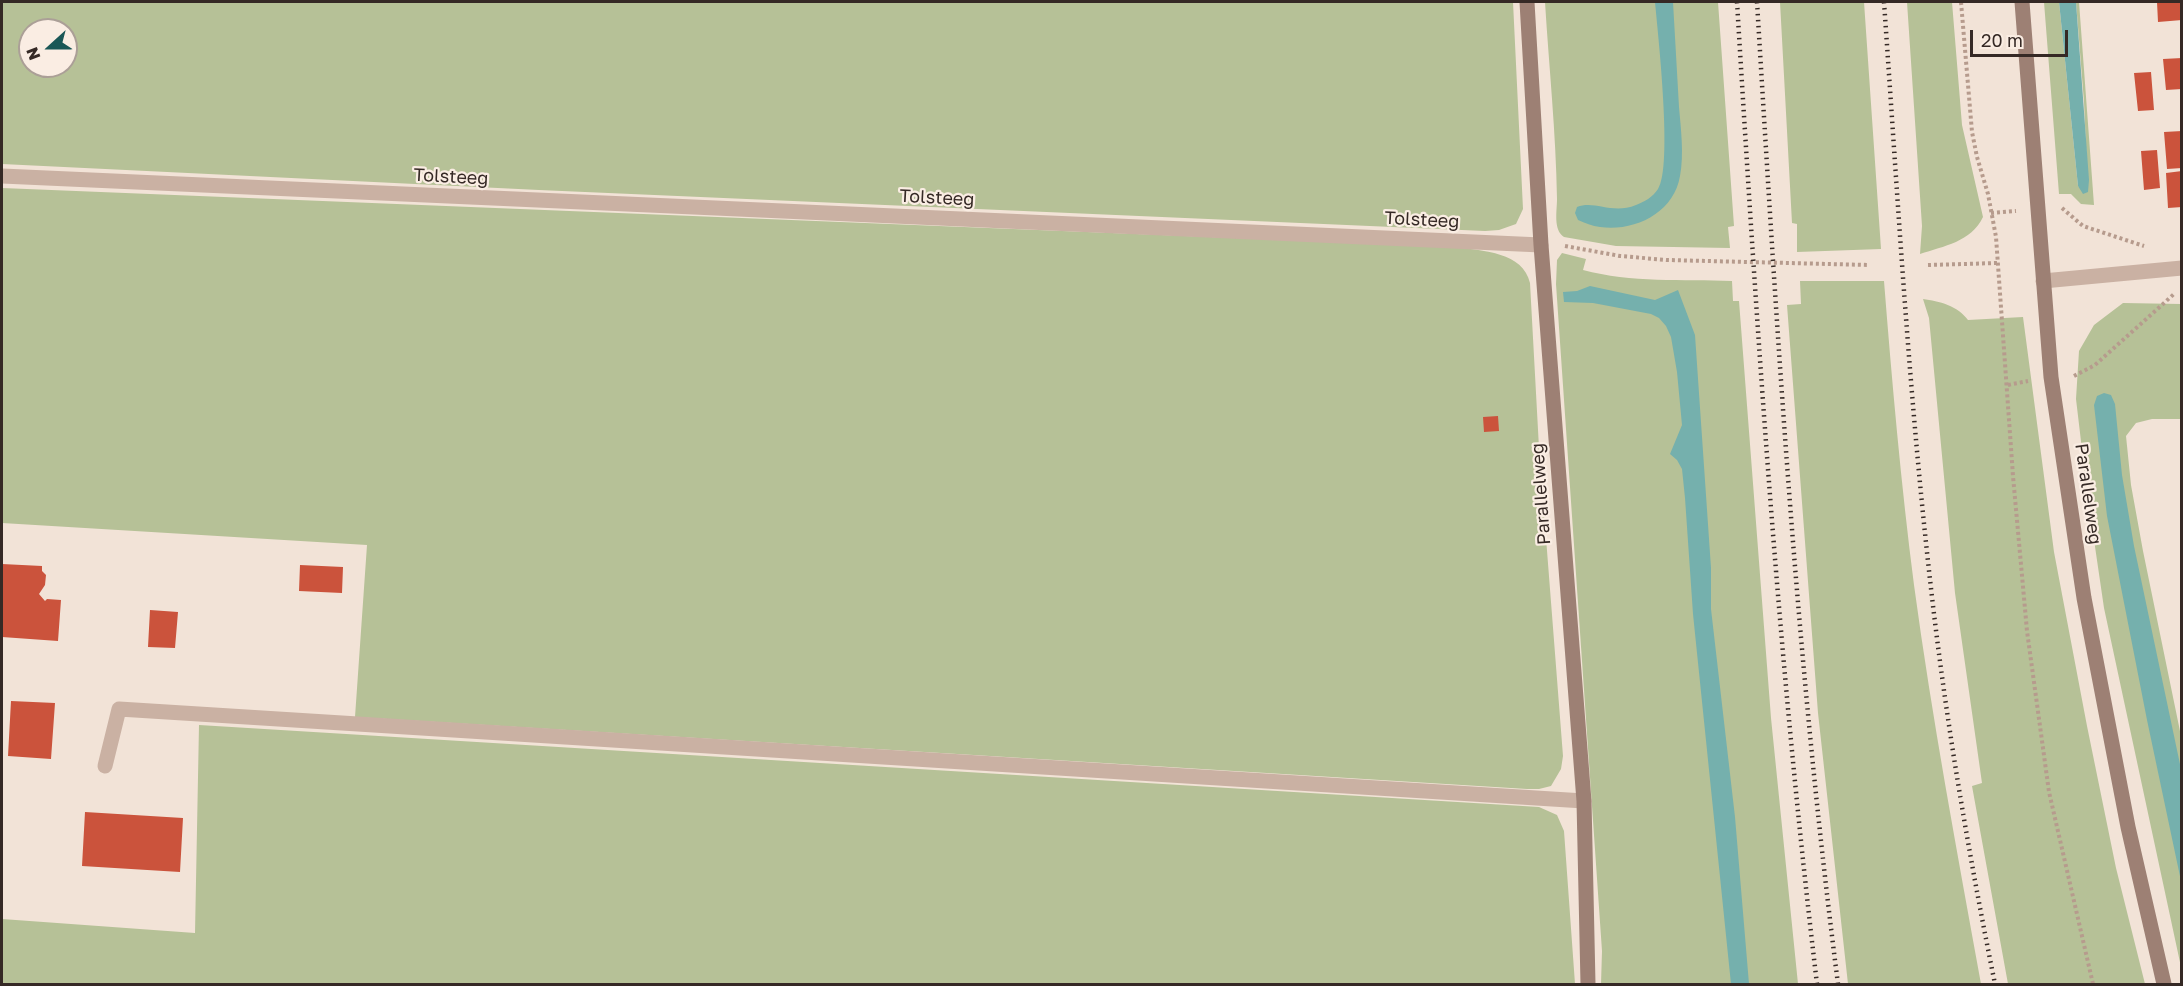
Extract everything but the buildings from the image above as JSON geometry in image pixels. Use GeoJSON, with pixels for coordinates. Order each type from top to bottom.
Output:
{"type":"FeatureCollection","features":[{"type":"Feature","properties":{"kind":"main road","name":"Parallelweg"},"geometry":{"type":"LineString","coordinates":[[1527,2],[1541,245],[1584,801],[1588,984]]}},
{"type":"Feature","properties":{"kind":"main road","name":"Parallelweg"},"geometry":{"type":"LineString","coordinates":[[2022,2],[2052,377],[2084,598],[2128,827],[2164,984]]}},
{"type":"Feature","properties":{"kind":"street","name":"Tolsteeg"},"geometry":{"type":"LineString","coordinates":[[2,176],[1541,245]]}},
{"type":"Feature","properties":{"kind":"street"},"geometry":{"type":"LineString","coordinates":[[2043,281],[2181,268]]}},
{"type":"Feature","properties":{"kind":"street"},"geometry":{"type":"LineString","coordinates":[[105,766],[119,709],[1584,801]]}},
{"type":"Feature","properties":{"kind":"path"},"geometry":{"type":"LineString","coordinates":[[1961,2],[1972,132],[1991,213],[1998,263],[2027,631],[2049,792],[2093,984]]}},
{"type":"Feature","properties":{"kind":"path"},"geometry":{"type":"LineString","coordinates":[[1991,213],[2062,208],[2083,226],[2147,247]]}},
{"type":"Feature","properties":{"kind":"path"},"geometry":{"type":"LineString","coordinates":[[1541,245],[1570,246],[1620,256],[1667,260],[1869,265]]}},
{"type":"Feature","properties":{"kind":"path"},"geometry":{"type":"LineString","coordinates":[[1928,265],[1998,263]]}},
{"type":"Feature","properties":{"kind":"path"},"geometry":{"type":"LineString","coordinates":[[2008,385],[2052,377],[2074,376],[2095,365],[2181,288]]}},
{"type":"Feature","properties":{"kind":"green space"},"geometry":{"type":"Polygon","coordinates":[[[2,2],[1513,2],[1523,209],[1516,224],[1499,230],[539,190],[2,164],[2,2]]]}},
{"type":"Feature","properties":{"kind":"green space"},"geometry":{"type":"Polygon","coordinates":[[[1545,2],[1718,2],[1734,226],[1728,227],[1730,248],[1616,246],[1564,237],[1561,234],[1556,220],[1555,150],[1545,2]]]}},
{"type":"Feature","properties":{"kind":"green space"},"geometry":{"type":"Polygon","coordinates":[[[1780,2],[1864,2],[1881,249],[1797,252],[1797,224],[1792,223],[1780,2]]]}},
{"type":"Feature","properties":{"kind":"green space"},"geometry":{"type":"Polygon","coordinates":[[[1907,2],[1952,2],[1962,125],[1983,217],[1964,238],[1920,254],[1922,226],[1907,2]]]}},
{"type":"Feature","properties":{"kind":"green space"},"geometry":{"type":"Polygon","coordinates":[[[2044,2],[2059,2],[2078,186],[2088,192],[2076,2],[2079,2],[2094,205],[2081,204],[2071,194],[2059,194],[2044,2]]]}},
{"type":"Feature","properties":{"kind":"green space"},"geometry":{"type":"Polygon","coordinates":[[[2,188],[1457,247],[1501,255],[1519,265],[1526,273],[1530,283],[1539,448],[1563,756],[1561,769],[1551,786],[1527,789],[355,717],[367,545],[2,523],[2,188]]]}},
{"type":"Feature","properties":{"kind":"green space"},"geometry":{"type":"Polygon","coordinates":[[[1562,253],[1586,259],[1583,270],[1601,274],[1638,279],[1732,281],[1733,301],[1739,301],[1771,718],[1798,984],[1601,984],[1602,951],[1556,284],[1557,260],[1562,253]]]}},
{"type":"Feature","properties":{"kind":"green space"},"geometry":{"type":"Polygon","coordinates":[[[1800,281],[1884,281],[1897,433],[1914,585],[1937,735],[1981,984],[1848,984],[1818,713],[1787,305],[1801,304],[1800,281]]]}},
{"type":"Feature","properties":{"kind":"green space"},"geometry":{"type":"Polygon","coordinates":[[[1923,299],[1948,305],[1968,320],[2023,317],[2054,552],[2116,868],[2145,984],[2008,984],[1972,786],[1982,783],[1955,593],[1929,318],[1923,299]]]}},
{"type":"Feature","properties":{"kind":"green space"},"geometry":{"type":"Polygon","coordinates":[[[2123,303],[2181,304],[2181,419],[2152,419],[2136,423],[2126,436],[2131,485],[2143,551],[2181,736],[2181,967],[2104,608],[2076,399],[2079,351],[2094,325],[2123,303]]]}},
{"type":"Feature","properties":{"kind":"green space"},"geometry":{"type":"Polygon","coordinates":[[[199,725],[1539,807],[1557,815],[1564,831],[1575,984],[2,984],[2,919],[195,933],[199,725]]]}},
{"type":"Feature","properties":{"kind":"water"},"geometry":{"type":"Polygon","coordinates":[[[1655,2],[1673,2],[1682,142],[1680,176],[1670,200],[1650,217],[1639,223],[1613,228],[1591,225],[1578,220],[1575,213],[1577,207],[1590,205],[1619,209],[1636,205],[1656,192],[1662,176],[1663,100],[1655,2]]]}},
{"type":"Feature","properties":{"kind":"water"},"geometry":{"type":"Polygon","coordinates":[[[2059,2],[2076,2],[2089,180],[2088,192],[2083,194],[2078,186],[2059,2]]]}},
{"type":"Feature","properties":{"kind":"water"},"geometry":{"type":"Polygon","coordinates":[[[1590,286],[1655,300],[1678,290],[1695,335],[1711,568],[1711,609],[1735,817],[1749,984],[1731,984],[1693,614],[1682,469],[1670,454],[1682,425],[1671,337],[1666,326],[1659,318],[1651,314],[1593,303],[1564,302],[1563,292],[1577,291],[1590,286]]]}},
{"type":"Feature","properties":{"kind":"water"},"geometry":{"type":"Polygon","coordinates":[[[2104,393],[2111,395],[2115,404],[2122,475],[2134,546],[2181,769],[2181,881],[2107,516],[2094,405],[2097,396],[2104,393]]]}},
{"type":"Feature","properties":{"kind":"railway"},"geometry":{"type":"LineString","coordinates":[[1737,2],[1780,617],[1817,984]]}},
{"type":"Feature","properties":{"kind":"railway"},"geometry":{"type":"LineString","coordinates":[[1757,2],[1780,371],[1799,617],[1823,862],[1838,984]]}},
{"type":"Feature","properties":{"kind":"railway"},"geometry":{"type":"LineString","coordinates":[[1884,2],[1910,374],[1932,597],[1959,791],[1995,984]]}}]}
